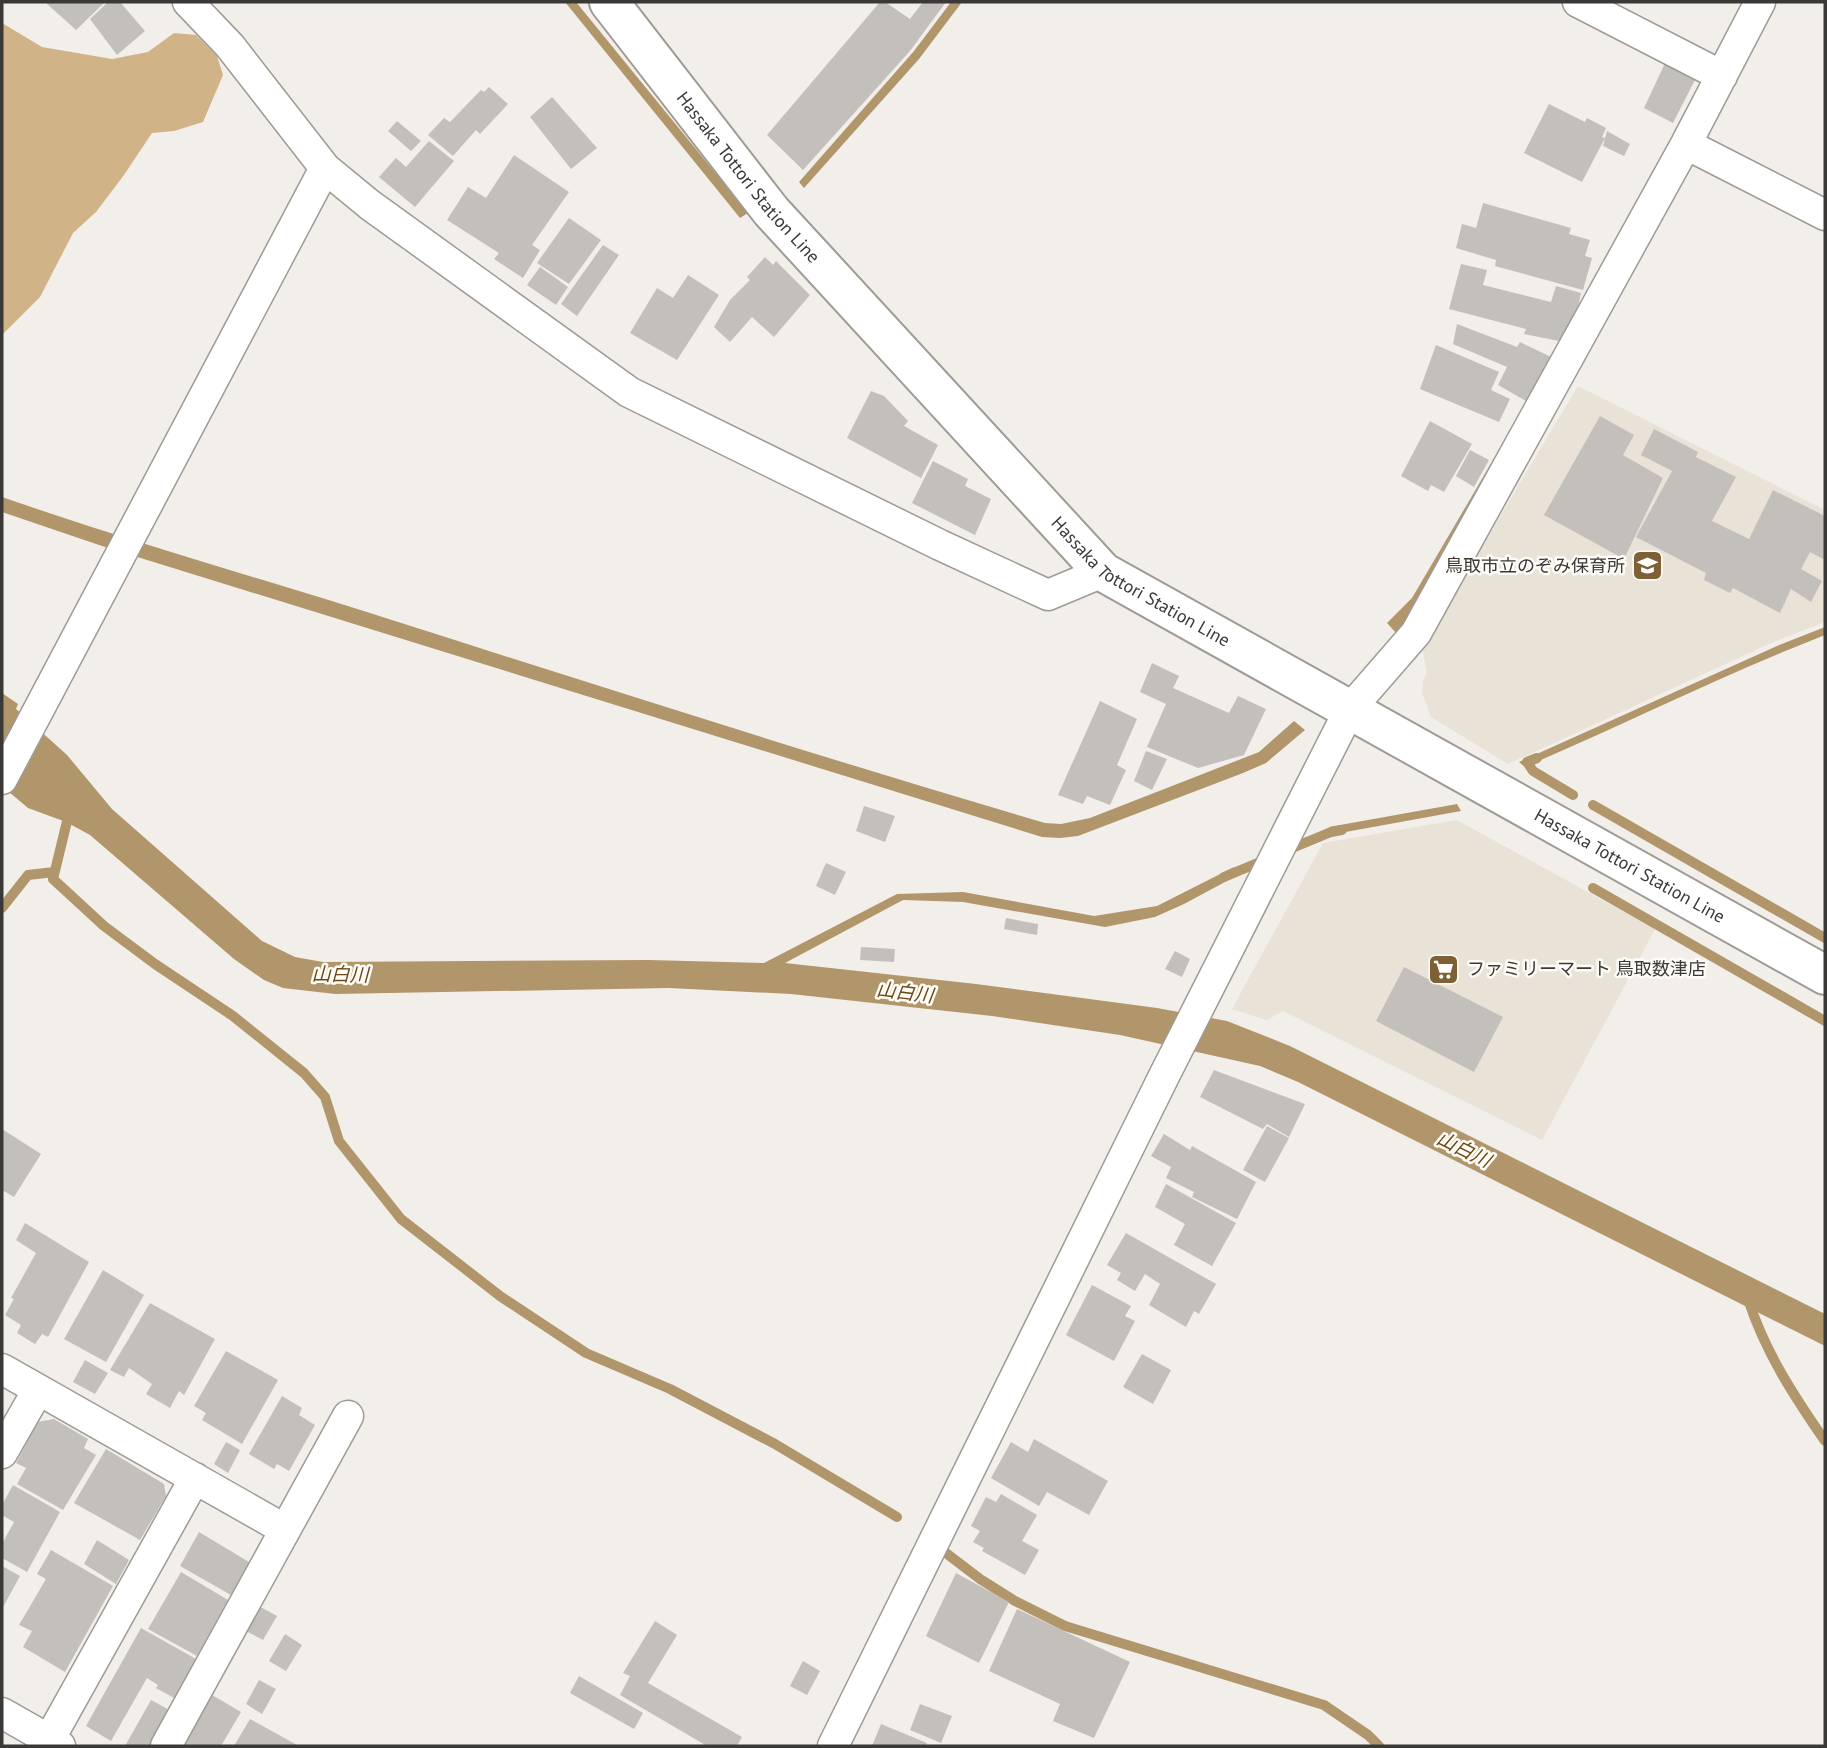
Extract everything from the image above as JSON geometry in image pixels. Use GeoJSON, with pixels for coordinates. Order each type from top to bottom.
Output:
{"type":"FeatureCollection","features":[{"type":"Feature","properties":{"kind":"main road","name":"Hassaka Tottori Station Line"},"geometry":{"type":"LineString","coordinates":[[609,2],[771,211],[1103,572],[1825,975]]}},
{"type":"Feature","properties":{"kind":"street"},"geometry":{"type":"LineString","coordinates":[[188,2],[230,46],[325,168],[370,205],[629,392],[1048,595],[1103,572]]}},
{"type":"Feature","properties":{"kind":"street"},"geometry":{"type":"LineString","coordinates":[[1578,2],[1722,76]]}},
{"type":"Feature","properties":{"kind":"street"},"geometry":{"type":"LineString","coordinates":[[833,1746],[1165,1074],[1350,709],[1416,633],[1686,144],[1760,2]]}},
{"type":"Feature","properties":{"kind":"street"},"geometry":{"type":"LineString","coordinates":[[1686,144],[1825,215]]}},
{"type":"Feature","properties":{"kind":"street"},"geometry":{"type":"LineString","coordinates":[[2,779],[325,168]]}},
{"type":"Feature","properties":{"kind":"street"},"geometry":{"type":"LineString","coordinates":[[2,1369],[284,1529]]}},
{"type":"Feature","properties":{"kind":"street"},"geometry":{"type":"LineString","coordinates":[[2,1453],[38,1390]]}},
{"type":"Feature","properties":{"kind":"street"},"geometry":{"type":"LineString","coordinates":[[166,1746],[348,1416]]}},
{"type":"Feature","properties":{"kind":"street"},"geometry":{"type":"LineString","coordinates":[[2,1713],[55,1743],[195,1478]]}},
{"type":"Feature","properties":{"kind":"shaded area"},"geometry":{"type":"Polygon","coordinates":[[[2,23],[42,47],[112,59],[148,52],[174,33],[196,35],[217,56],[223,75],[203,122],[174,131],[152,133],[96,212],[73,233],[40,297],[2,335],[2,23]]]}},
{"type":"Feature","properties":{"kind":"shaded area","name":"鳥取市立のぞみ保育所"},"geometry":{"type":"Polygon","coordinates":[[[1578,386],[1825,510],[1825,622],[1771,643],[1508,764],[1431,717],[1422,693],[1427,673],[1422,647],[1578,386]]]}},
{"type":"Feature","properties":{"kind":"shaded area","name":"ファミリーマート 鳥取数津店"},"geometry":{"type":"Polygon","coordinates":[[[1457,820],[1655,929],[1542,1140],[1283,1011],[1267,1020],[1232,1009],[1323,843],[1457,820]]]}},
{"type":"Feature","properties":{"kind":"water"},"geometry":{"type":"Polygon","coordinates":[[[565,2],[576,2],[748,213],[740,218],[565,2]]]}},
{"type":"Feature","properties":{"kind":"water"},"geometry":{"type":"Polygon","coordinates":[[[951,2],[962,2],[919,59],[804,188],[799,182],[914,51],[951,2]]]}},
{"type":"Feature","properties":{"kind":"water"},"geometry":{"type":"Polygon","coordinates":[[[1499,450],[1506,454],[1416,608],[1397,634],[1387,623],[1412,598],[1499,450]]]}},
{"type":"Feature","properties":{"kind":"water"},"geometry":{"type":"Polygon","coordinates":[[[2,497],[719,724],[1045,823],[1061,824],[1090,818],[1259,752],[1294,721],[1305,730],[1266,763],[1243,773],[1078,836],[1042,837],[102,546],[2,512],[2,497]]]}},
{"type":"Feature","properties":{"kind":"water"},"geometry":{"type":"Polygon","coordinates":[[[1825,627],[1825,635],[1749,666],[1525,767],[1519,762],[1777,646],[1825,627]]]}},
{"type":"Feature","properties":{"kind":"water","name":"山白川"},"geometry":{"type":"Polygon","coordinates":[[[2,693],[18,704],[16,709],[67,755],[112,809],[262,941],[295,957],[323,962],[648,960],[764,963],[897,894],[963,892],[1094,916],[1157,906],[1234,867],[1238,875],[1184,904],[1155,917],[1105,927],[963,902],[903,900],[785,963],[976,984],[1157,1008],[1227,1021],[1290,1046],[1825,1314],[1825,1346],[1298,1082],[1260,1066],[1120,1035],[992,1016],[791,994],[669,988],[335,994],[283,988],[264,980],[234,959],[90,835],[66,822],[28,808],[2,786],[2,693]]]}},
{"type":"Feature","properties":{"kind":"water"},"geometry":{"type":"Polygon","coordinates":[[[1457,804],[1461,811],[1329,835],[1329,827],[1457,804]]]}},
{"type":"Feature","properties":{"kind":"building"},"geometry":{"type":"Polygon","coordinates":[[[105,2],[76,30],[46,3],[105,2]]]}},
{"type":"Feature","properties":{"kind":"building"},"geometry":{"type":"Polygon","coordinates":[[[108,2],[120,2],[145,31],[117,55],[90,19],[108,2]]]}},
{"type":"Feature","properties":{"kind":"building"},"geometry":{"type":"Polygon","coordinates":[[[880,2],[885,2],[910,19],[923,2],[946,2],[910,51],[803,170],[767,135],[880,2]]]}},
{"type":"Feature","properties":{"kind":"building"},"geometry":{"type":"Polygon","coordinates":[[[1666,61],[1696,78],[1673,123],[1644,108],[1666,61]]]}},
{"type":"Feature","properties":{"kind":"building"},"geometry":{"type":"Polygon","coordinates":[[[489,87],[508,104],[480,134],[476,130],[453,156],[428,135],[444,118],[450,122],[481,90],[484,92],[489,87]]]}},
{"type":"Feature","properties":{"kind":"building"},"geometry":{"type":"Polygon","coordinates":[[[552,97],[597,148],[571,169],[530,117],[552,97]]]}},
{"type":"Feature","properties":{"kind":"building"},"geometry":{"type":"Polygon","coordinates":[[[1549,104],[1585,122],[1587,118],[1606,128],[1602,137],[1605,138],[1582,182],[1524,153],[1549,104]]]}},
{"type":"Feature","properties":{"kind":"building"},"geometry":{"type":"Polygon","coordinates":[[[397,121],[421,141],[411,151],[388,131],[397,121]]]}},
{"type":"Feature","properties":{"kind":"building"},"geometry":{"type":"Polygon","coordinates":[[[1607,131],[1630,144],[1624,156],[1603,146],[1607,131]]]}},
{"type":"Feature","properties":{"kind":"building"},"geometry":{"type":"Polygon","coordinates":[[[429,141],[454,161],[415,207],[379,177],[396,158],[406,167],[429,141]]]}},
{"type":"Feature","properties":{"kind":"building"},"geometry":{"type":"Polygon","coordinates":[[[514,155],[569,192],[532,245],[540,250],[523,278],[494,259],[499,253],[447,220],[468,187],[486,198],[514,155]]]}},
{"type":"Feature","properties":{"kind":"building"},"geometry":{"type":"Polygon","coordinates":[[[1483,203],[1571,228],[1569,234],[1590,240],[1585,256],[1592,258],[1583,290],[1495,266],[1496,260],[1456,248],[1462,224],[1476,228],[1483,203]]]}},
{"type":"Feature","properties":{"kind":"building"},"geometry":{"type":"Polygon","coordinates":[[[569,218],[601,240],[569,284],[537,263],[569,218]]]}},
{"type":"Feature","properties":{"kind":"building"},"geometry":{"type":"Polygon","coordinates":[[[603,245],[619,255],[577,316],[561,304],[603,245]]]}},
{"type":"Feature","properties":{"kind":"building"},"geometry":{"type":"Polygon","coordinates":[[[765,257],[773,265],[776,261],[810,295],[774,337],[752,317],[730,342],[714,327],[730,300],[750,280],[747,277],[765,257]]]}},
{"type":"Feature","properties":{"kind":"building"},"geometry":{"type":"Polygon","coordinates":[[[1461,264],[1487,270],[1483,285],[1551,302],[1556,286],[1581,293],[1577,312],[1559,341],[1524,334],[1526,329],[1449,309],[1461,264]]]}},
{"type":"Feature","properties":{"kind":"building"},"geometry":{"type":"Polygon","coordinates":[[[540,267],[568,287],[556,305],[527,285],[540,267]]]}},
{"type":"Feature","properties":{"kind":"building"},"geometry":{"type":"Polygon","coordinates":[[[688,275],[719,295],[677,360],[630,333],[657,288],[673,298],[688,275]]]}},
{"type":"Feature","properties":{"kind":"building"},"geometry":{"type":"Polygon","coordinates":[[[1457,324],[1517,347],[1520,342],[1551,357],[1526,401],[1498,385],[1507,367],[1453,344],[1457,324]]]}},
{"type":"Feature","properties":{"kind":"building"},"geometry":{"type":"Polygon","coordinates":[[[1436,345],[1499,372],[1491,390],[1510,399],[1499,422],[1420,389],[1436,345]]]}},
{"type":"Feature","properties":{"kind":"building"},"geometry":{"type":"Polygon","coordinates":[[[871,391],[884,396],[908,421],[904,426],[938,445],[921,478],[847,438],[871,391]]]}},
{"type":"Feature","properties":{"kind":"building"},"geometry":{"type":"Polygon","coordinates":[[[1600,416],[1634,435],[1623,455],[1663,478],[1624,559],[1544,515],[1600,416]]]}},
{"type":"Feature","properties":{"kind":"building"},"geometry":{"type":"Polygon","coordinates":[[[1430,421],[1472,444],[1444,492],[1431,485],[1428,491],[1401,476],[1430,421]]]}},
{"type":"Feature","properties":{"kind":"building"},"geometry":{"type":"Polygon","coordinates":[[[1654,429],[1698,452],[1696,457],[1736,477],[1712,521],[1749,539],[1773,490],[1825,516],[1825,560],[1810,552],[1801,569],[1822,581],[1811,602],[1791,589],[1780,613],[1733,588],[1730,593],[1704,580],[1706,573],[1636,537],[1672,471],[1641,455],[1654,429]]]}},
{"type":"Feature","properties":{"kind":"building"},"geometry":{"type":"Polygon","coordinates":[[[1470,450],[1489,460],[1474,487],[1456,476],[1470,450]]]}},
{"type":"Feature","properties":{"kind":"building"},"geometry":{"type":"Polygon","coordinates":[[[933,461],[968,479],[965,486],[991,499],[975,535],[912,503],[933,461]]]}},
{"type":"Feature","properties":{"kind":"building"},"geometry":{"type":"Polygon","coordinates":[[[1152,663],[1179,676],[1173,688],[1229,713],[1238,696],[1266,709],[1244,755],[1198,768],[1147,747],[1166,704],[1140,692],[1152,663]]]}},
{"type":"Feature","properties":{"kind":"building"},"geometry":{"type":"Polygon","coordinates":[[[1100,701],[1137,719],[1117,765],[1126,770],[1110,805],[1087,796],[1083,804],[1058,795],[1100,701]]]}},
{"type":"Feature","properties":{"kind":"building"},"geometry":{"type":"Polygon","coordinates":[[[1146,751],[1167,759],[1152,790],[1134,781],[1146,751]]]}},
{"type":"Feature","properties":{"kind":"building"},"geometry":{"type":"Polygon","coordinates":[[[864,806],[895,816],[885,842],[856,831],[864,806]]]}},
{"type":"Feature","properties":{"kind":"building"},"geometry":{"type":"Polygon","coordinates":[[[826,863],[846,872],[835,895],[816,886],[826,863]]]}},
{"type":"Feature","properties":{"kind":"building"},"geometry":{"type":"Polygon","coordinates":[[[1006,918],[1038,924],[1037,935],[1004,929],[1006,918]]]}},
{"type":"Feature","properties":{"kind":"building"},"geometry":{"type":"Polygon","coordinates":[[[861,947],[895,949],[894,962],[860,960],[861,947]]]}},
{"type":"Feature","properties":{"kind":"building"},"geometry":{"type":"Polygon","coordinates":[[[1175,951],[1190,959],[1182,977],[1165,969],[1175,951]]]}},
{"type":"Feature","properties":{"kind":"building"},"geometry":{"type":"Polygon","coordinates":[[[1404,967],[1503,1017],[1474,1072],[1376,1021],[1404,967]]]}},
{"type":"Feature","properties":{"kind":"building"},"geometry":{"type":"Polygon","coordinates":[[[1214,1070],[1305,1104],[1289,1137],[1267,1124],[1263,1129],[1200,1097],[1214,1070]]]}},
{"type":"Feature","properties":{"kind":"building"},"geometry":{"type":"Polygon","coordinates":[[[1267,1126],[1289,1138],[1265,1182],[1243,1170],[1267,1126]]]}},
{"type":"Feature","properties":{"kind":"building"},"geometry":{"type":"Polygon","coordinates":[[[2,1129],[41,1154],[14,1197],[2,1190],[2,1129]]]}},
{"type":"Feature","properties":{"kind":"building"},"geometry":{"type":"Polygon","coordinates":[[[1164,1134],[1190,1150],[1192,1146],[1256,1182],[1237,1219],[1192,1197],[1194,1192],[1166,1178],[1171,1167],[1151,1156],[1164,1134]]]}},
{"type":"Feature","properties":{"kind":"building"},"geometry":{"type":"Polygon","coordinates":[[[1166,1184],[1236,1223],[1212,1266],[1174,1245],[1185,1224],[1155,1207],[1166,1184]]]}},
{"type":"Feature","properties":{"kind":"building"},"geometry":{"type":"Polygon","coordinates":[[[25,1223],[89,1262],[48,1337],[42,1334],[35,1344],[17,1333],[21,1325],[5,1315],[14,1299],[11,1298],[36,1253],[16,1240],[25,1223]]]}},
{"type":"Feature","properties":{"kind":"building"},"geometry":{"type":"Polygon","coordinates":[[[1126,1233],[1216,1284],[1199,1314],[1194,1311],[1186,1327],[1149,1305],[1160,1284],[1145,1274],[1135,1291],[1117,1280],[1121,1273],[1107,1265],[1126,1233]]]}},
{"type":"Feature","properties":{"kind":"building"},"geometry":{"type":"Polygon","coordinates":[[[103,1270],[144,1295],[106,1362],[64,1339],[103,1270]]]}},
{"type":"Feature","properties":{"kind":"building"},"geometry":{"type":"Polygon","coordinates":[[[1092,1285],[1131,1306],[1125,1316],[1135,1321],[1114,1361],[1066,1335],[1092,1285]]]}},
{"type":"Feature","properties":{"kind":"building"},"geometry":{"type":"Polygon","coordinates":[[[150,1303],[215,1339],[184,1395],[179,1391],[170,1408],[146,1394],[152,1384],[129,1368],[124,1377],[110,1370],[150,1303]]]}},
{"type":"Feature","properties":{"kind":"building"},"geometry":{"type":"Polygon","coordinates":[[[226,1351],[278,1380],[242,1444],[202,1420],[206,1413],[194,1406],[226,1351]]]}},
{"type":"Feature","properties":{"kind":"building"},"geometry":{"type":"Polygon","coordinates":[[[1142,1354],[1171,1370],[1153,1404],[1123,1387],[1142,1354]]]}},
{"type":"Feature","properties":{"kind":"building"},"geometry":{"type":"Polygon","coordinates":[[[85,1360],[108,1373],[95,1394],[73,1382],[85,1360]]]}},
{"type":"Feature","properties":{"kind":"building"},"geometry":{"type":"Polygon","coordinates":[[[282,1396],[302,1408],[299,1415],[315,1425],[289,1471],[277,1464],[274,1469],[249,1454],[282,1396]]]}},
{"type":"Feature","properties":{"kind":"building"},"geometry":{"type":"Polygon","coordinates":[[[54,1419],[88,1439],[84,1448],[96,1455],[63,1510],[17,1484],[26,1468],[16,1463],[38,1422],[54,1419]]]}},
{"type":"Feature","properties":{"kind":"building"},"geometry":{"type":"Polygon","coordinates":[[[1034,1439],[1108,1481],[1089,1515],[1047,1492],[1039,1506],[991,1478],[1011,1442],[1028,1452],[1034,1439]]]}},
{"type":"Feature","properties":{"kind":"building"},"geometry":{"type":"Polygon","coordinates":[[[226,1442],[240,1450],[228,1473],[214,1464],[226,1442]]]}},
{"type":"Feature","properties":{"kind":"building"},"geometry":{"type":"Polygon","coordinates":[[[106,1449],[164,1484],[166,1496],[140,1540],[74,1503],[106,1449]]]}},
{"type":"Feature","properties":{"kind":"building"},"geometry":{"type":"Polygon","coordinates":[[[13,1485],[60,1512],[27,1572],[2,1558],[2,1544],[14,1522],[2,1515],[2,1505],[13,1485]]]}},
{"type":"Feature","properties":{"kind":"building"},"geometry":{"type":"Polygon","coordinates":[[[1001,1494],[1037,1515],[1022,1541],[1039,1550],[1025,1575],[982,1551],[984,1548],[973,1542],[980,1531],[971,1526],[986,1497],[996,1502],[1001,1494]]]}},
{"type":"Feature","properties":{"kind":"building"},"geometry":{"type":"Polygon","coordinates":[[[199,1532],[249,1562],[231,1595],[180,1566],[199,1532]]]}},
{"type":"Feature","properties":{"kind":"building"},"geometry":{"type":"Polygon","coordinates":[[[97,1540],[129,1560],[116,1584],[84,1564],[97,1540]]]}},
{"type":"Feature","properties":{"kind":"building"},"geometry":{"type":"Polygon","coordinates":[[[51,1550],[113,1586],[65,1672],[23,1647],[32,1631],[19,1625],[46,1579],[37,1574],[51,1550]]]}},
{"type":"Feature","properties":{"kind":"building"},"geometry":{"type":"Polygon","coordinates":[[[2,1566],[20,1576],[2,1609],[2,1566]]]}},
{"type":"Feature","properties":{"kind":"building"},"geometry":{"type":"Polygon","coordinates":[[[181,1572],[228,1600],[197,1656],[148,1629],[181,1572]]]}},
{"type":"Feature","properties":{"kind":"building"},"geometry":{"type":"Polygon","coordinates":[[[956,1573],[1009,1602],[979,1663],[926,1636],[956,1573]]]}},
{"type":"Feature","properties":{"kind":"building"},"geometry":{"type":"Polygon","coordinates":[[[253,1603],[277,1616],[263,1640],[240,1628],[253,1603]]]}},
{"type":"Feature","properties":{"kind":"building"},"geometry":{"type":"Polygon","coordinates":[[[1017,1609],[1130,1662],[1094,1738],[1053,1721],[1060,1704],[989,1671],[1017,1609]]]}},
{"type":"Feature","properties":{"kind":"building"},"geometry":{"type":"Polygon","coordinates":[[[655,1621],[677,1635],[648,1683],[742,1737],[737,1746],[707,1746],[620,1695],[630,1676],[623,1673],[655,1621]]]}},
{"type":"Feature","properties":{"kind":"building"},"geometry":{"type":"Polygon","coordinates":[[[141,1628],[196,1659],[174,1698],[156,1688],[158,1685],[147,1678],[111,1741],[86,1726],[141,1628]]]}},
{"type":"Feature","properties":{"kind":"building"},"geometry":{"type":"Polygon","coordinates":[[[285,1634],[302,1645],[286,1671],[269,1661],[285,1634]]]}},
{"type":"Feature","properties":{"kind":"building"},"geometry":{"type":"Polygon","coordinates":[[[803,1661],[820,1671],[807,1695],[790,1686],[803,1661]]]}},
{"type":"Feature","properties":{"kind":"building"},"geometry":{"type":"Polygon","coordinates":[[[579,1676],[643,1713],[634,1729],[570,1693],[579,1676]]]}},
{"type":"Feature","properties":{"kind":"building"},"geometry":{"type":"Polygon","coordinates":[[[259,1680],[276,1689],[262,1714],[246,1704],[259,1680]]]}},
{"type":"Feature","properties":{"kind":"building"},"geometry":{"type":"Polygon","coordinates":[[[207,1692],[241,1712],[221,1746],[176,1746],[207,1692]]]}},
{"type":"Feature","properties":{"kind":"building"},"geometry":{"type":"Polygon","coordinates":[[[151,1700],[175,1713],[157,1746],[125,1746],[151,1700]]]}},
{"type":"Feature","properties":{"kind":"building"},"geometry":{"type":"Polygon","coordinates":[[[920,1704],[952,1716],[941,1743],[910,1730],[920,1704]]]}},
{"type":"Feature","properties":{"kind":"building"},"geometry":{"type":"Polygon","coordinates":[[[250,1719],[299,1746],[234,1746],[250,1719]]]}},
{"type":"Feature","properties":{"kind":"building"},"geometry":{"type":"Polygon","coordinates":[[[881,1724],[927,1743],[926,1746],[872,1746],[881,1724]]]}},
{"type":"Feature","properties":{"kind":"waterway"},"geometry":{"type":"LineString","coordinates":[[1537,758],[1527,762],[1533,771],[1573,795]]}},
{"type":"Feature","properties":{"kind":"waterway"},"geometry":{"type":"LineString","coordinates":[[1593,805],[1825,938]]}},
{"type":"Feature","properties":{"kind":"waterway"},"geometry":{"type":"LineString","coordinates":[[70,809],[53,879],[104,926],[233,1016],[304,1073],[325,1097],[339,1141],[401,1219],[500,1296],[586,1353],[670,1389],[775,1444],[897,1517]]}},
{"type":"Feature","properties":{"kind":"waterway"},"geometry":{"type":"LineString","coordinates":[[1285,851],[1342,830]]}},
{"type":"Feature","properties":{"kind":"waterway"},"geometry":{"type":"LineString","coordinates":[[1224,877],[1267,859]]}},
{"type":"Feature","properties":{"kind":"waterway"},"geometry":{"type":"LineString","coordinates":[[2,908],[28,875],[54,872]]}},
{"type":"Feature","properties":{"kind":"waterway"},"geometry":{"type":"LineString","coordinates":[[1593,888],[1825,1021]]}},
{"type":"Feature","properties":{"kind":"waterway"},"geometry":{"type":"LineString","coordinates":[[1748,1299],[1772,1355],[1791,1390],[1825,1441]]}},
{"type":"Feature","properties":{"kind":"waterway"},"geometry":{"type":"LineString","coordinates":[[942,1550],[1015,1601],[1065,1626],[1324,1705],[1368,1735],[1379,1746]]}},
{"type":"Feature","properties":{"kind":"place","name":"鳥取市立のぞみ保育所"},"geometry":{"type":"Point","coordinates":[1648,566]}},
{"type":"Feature","properties":{"kind":"place","name":"ファミリーマート 鳥取数津店"},"geometry":{"type":"Point","coordinates":[1444,969]}}]}
